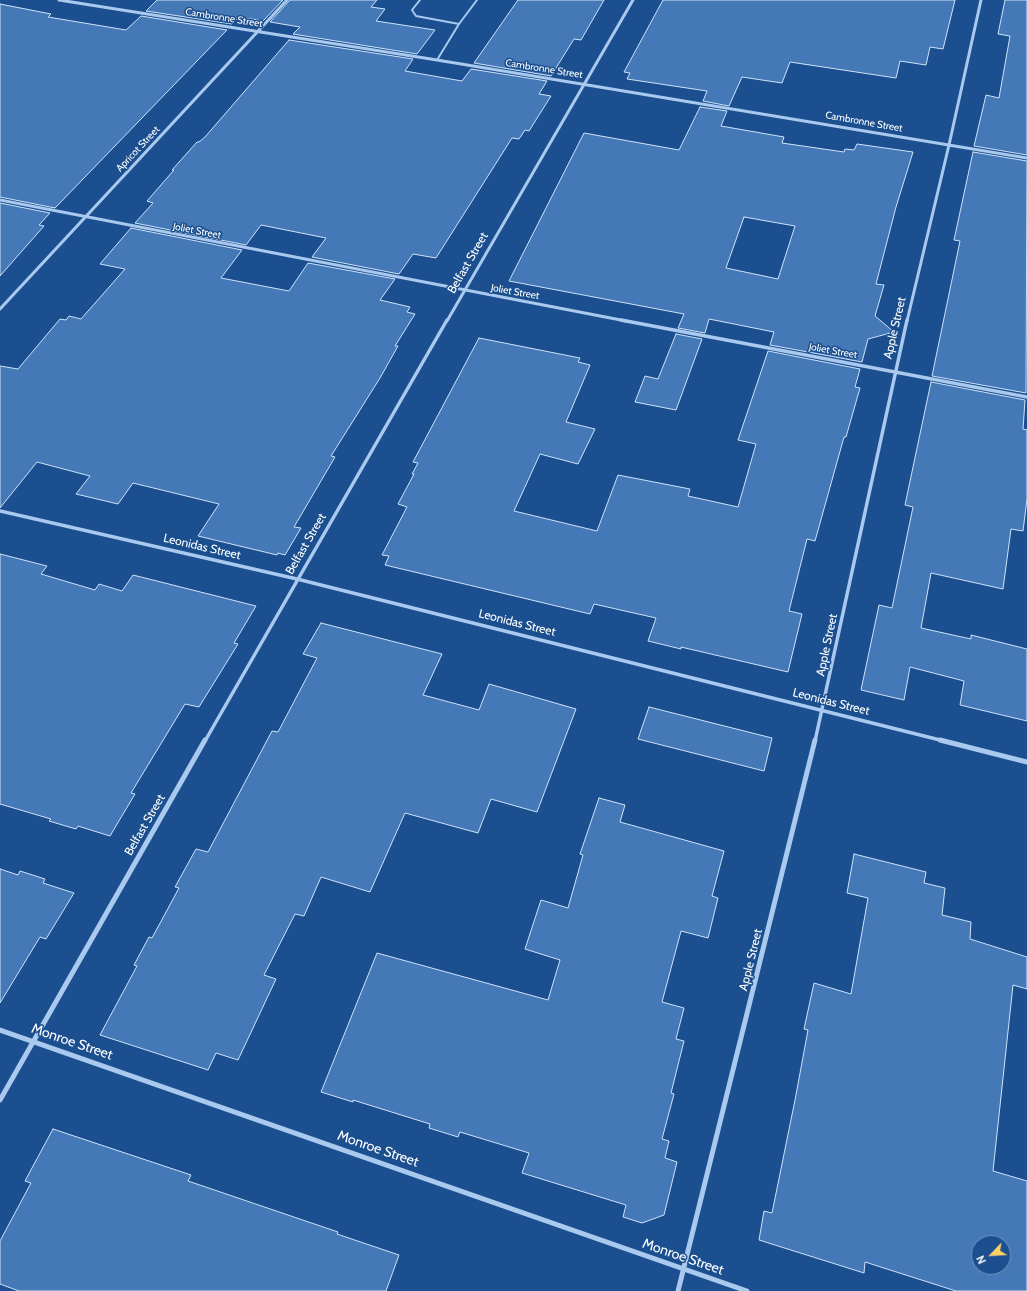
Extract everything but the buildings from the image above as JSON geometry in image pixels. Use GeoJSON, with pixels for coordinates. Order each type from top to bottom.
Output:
{"type":"FeatureCollection","features":[{"type":"Feature","properties":{"kind":"street","name":"Cambronne Street"},"geometry":{"type":"LineString","coordinates":[[59,0],[586,84],[1027,158]]}},
{"type":"Feature","properties":{"kind":"street","name":"Apricot Street"},"geometry":{"type":"LineString","coordinates":[[0,309],[287,0]]}},
{"type":"Feature","properties":{"kind":"street","name":"Belfast Street"},"geometry":{"type":"LineString","coordinates":[[0,1100],[297,579],[586,84],[633,0]]}},
{"type":"Feature","properties":{"kind":"street","name":"Apple Street"},"geometry":{"type":"LineString","coordinates":[[678,1291],[824,710],[895,371],[949,145],[981,0]]}},
{"type":"Feature","properties":{"kind":"street","name":"Joliet Street"},"geometry":{"type":"LineString","coordinates":[[0,200],[464,291],[1027,397]]}},
{"type":"Feature","properties":{"kind":"street","name":"Leonidas Street"},"geometry":{"type":"LineString","coordinates":[[0,510],[297,579],[1027,762]]}},
{"type":"Feature","properties":{"kind":"street","name":"Monroe Street"},"geometry":{"type":"LineString","coordinates":[[0,1030],[683,1270],[747,1291]]}},
{"type":"Feature","properties":{"kind":"lane"},"geometry":{"type":"LineString","coordinates":[[420,0],[412,10],[416,16],[459,24]]}},
{"type":"Feature","properties":{"kind":"lane"},"geometry":{"type":"LineString","coordinates":[[437,60],[459,24],[477,0]]}}]}
